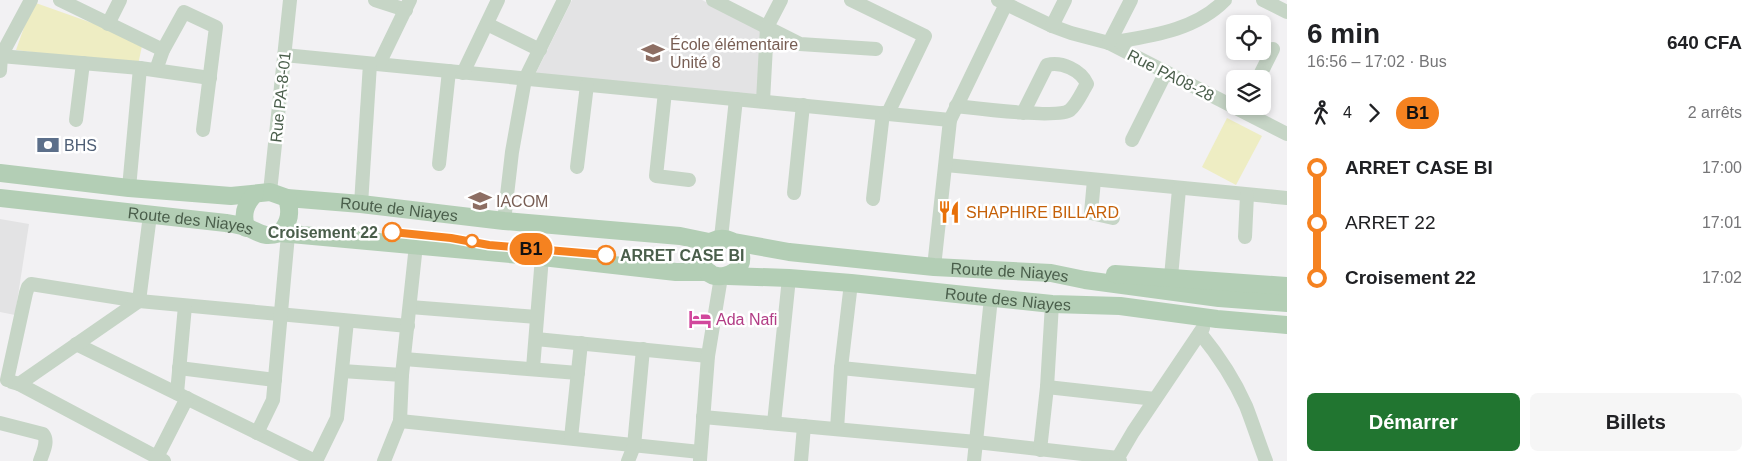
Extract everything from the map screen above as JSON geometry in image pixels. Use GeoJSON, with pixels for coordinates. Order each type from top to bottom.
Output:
{"type":"FeatureCollection","features":[{"type":"Feature","properties":{"kind":"main road","name":"Route des Niayes"},"geometry":{"type":"LineString","coordinates":[[0,173],[129,188],[231,196],[271,195]]}},
{"type":"Feature","properties":{"kind":"main road","name":"Route de Niayes"},"geometry":{"type":"LineString","coordinates":[[271,195],[504,221],[680,236],[789,252],[934,267],[1051,273],[1085,280],[1219,298],[1287,303]]}},
{"type":"Feature","properties":{"kind":"main road"},"geometry":{"type":"LineString","coordinates":[[246,228],[244,219],[246,205],[271,195],[290,214],[284,234]]}},
{"type":"Feature","properties":{"kind":"main road","name":"Route des Niayes"},"geometry":{"type":"LineString","coordinates":[[0,198],[226,223],[266,236],[284,234],[542,257],[676,272],[851,283],[1055,304],[1120,306],[1216,319],[1287,325]]}},
{"type":"Feature","properties":{"kind":"main road"},"geometry":{"type":"LineString","coordinates":[[721,241],[738,248],[741,260],[738,267],[719,275],[704,267],[702,260],[704,248],[721,241]]}},
{"type":"Feature","properties":{"kind":"main road"},"geometry":{"type":"LineString","coordinates":[[1051,273],[1086,272],[1287,286]]}},
{"type":"Feature","properties":{"kind":"main road"},"geometry":{"type":"LineString","coordinates":[[1055,304],[1201,331],[1287,335]]}},
{"type":"Feature","properties":{"kind":"street"},"geometry":{"type":"LineString","coordinates":[[0,71],[1,56],[31,0]]}},
{"type":"Feature","properties":{"kind":"street"},"geometry":{"type":"LineString","coordinates":[[60,0],[163,50]]}},
{"type":"Feature","properties":{"kind":"street"},"geometry":{"type":"LineString","coordinates":[[108,24],[120,0]]}},
{"type":"Feature","properties":{"kind":"street","name":"Rue PA-8-01"},"geometry":{"type":"LineString","coordinates":[[271,195],[289,0]]}},
{"type":"Feature","properties":{"kind":"street"},"geometry":{"type":"LineString","coordinates":[[361,204],[374,64],[408,5],[375,0]]}},
{"type":"Feature","properties":{"kind":"street"},"geometry":{"type":"LineString","coordinates":[[440,164],[456,72],[487,24],[498,0]]}},
{"type":"Feature","properties":{"kind":"street"},"geometry":{"type":"LineString","coordinates":[[504,221],[512,152],[525,79],[564,0]]}},
{"type":"Feature","properties":{"kind":"street"},"geometry":{"type":"LineString","coordinates":[[713,0],[800,44],[876,49]]}},
{"type":"Feature","properties":{"kind":"street"},"geometry":{"type":"LineString","coordinates":[[763,102],[767,26],[781,0]]}},
{"type":"Feature","properties":{"kind":"street"},"geometry":{"type":"LineString","coordinates":[[851,0],[926,36],[885,113],[873,199]]}},
{"type":"Feature","properties":{"kind":"street"},"geometry":{"type":"LineString","coordinates":[[1052,26],[1065,0]]}},
{"type":"Feature","properties":{"kind":"street"},"geometry":{"type":"LineString","coordinates":[[1109,43],[1131,0]]}},
{"type":"Feature","properties":{"kind":"street"},"geometry":{"type":"LineString","coordinates":[[934,267],[950,120],[1002,2],[1052,26],[1109,43],[1147,37],[1194,22],[1215,11],[1225,0]]}},
{"type":"Feature","properties":{"kind":"street"},"geometry":{"type":"LineString","coordinates":[[1263,0],[1287,12]]}},
{"type":"Feature","properties":{"kind":"street"},"geometry":{"type":"LineString","coordinates":[[156,70],[163,50],[184,12],[214,25],[217,30],[203,130]]}},
{"type":"Feature","properties":{"kind":"street"},"geometry":{"type":"LineString","coordinates":[[487,24],[540,50]]}},
{"type":"Feature","properties":{"kind":"street","name":"Rue PA08-28"},"geometry":{"type":"LineString","coordinates":[[1109,43],[1226,100]]}},
{"type":"Feature","properties":{"kind":"street"},"geometry":{"type":"LineString","coordinates":[[1262,70],[1273,49]]}},
{"type":"Feature","properties":{"kind":"street"},"geometry":{"type":"LineString","coordinates":[[284,55],[950,120]]}},
{"type":"Feature","properties":{"kind":"street"},"geometry":{"type":"LineString","coordinates":[[1,56],[140,68],[210,78]]}},
{"type":"Feature","properties":{"kind":"street"},"geometry":{"type":"LineString","coordinates":[[956,106],[1023,113],[1066,112],[1070,110],[1088,84],[1084,77],[1071,68],[1055,62],[1047,64],[1023,113]]}},
{"type":"Feature","properties":{"kind":"street"},"geometry":{"type":"LineString","coordinates":[[76,120],[82,63]]}},
{"type":"Feature","properties":{"kind":"street"},"geometry":{"type":"LineString","coordinates":[[129,188],[140,68]]}},
{"type":"Feature","properties":{"kind":"street"},"geometry":{"type":"LineString","coordinates":[[1132,140],[1166,72]]}},
{"type":"Feature","properties":{"kind":"street"},"geometry":{"type":"LineString","coordinates":[[577,167],[587,84]]}},
{"type":"Feature","properties":{"kind":"street"},"geometry":{"type":"LineString","coordinates":[[665,92],[656,176],[689,180]]}},
{"type":"Feature","properties":{"kind":"street"},"geometry":{"type":"LineString","coordinates":[[721,241],[736,99]]}},
{"type":"Feature","properties":{"kind":"street"},"geometry":{"type":"LineString","coordinates":[[794,193],[803,105]]}},
{"type":"Feature","properties":{"kind":"street","name":"Rue PA08-28"},"geometry":{"type":"LineString","coordinates":[[1255,115],[1287,134]]}},
{"type":"Feature","properties":{"kind":"street"},"geometry":{"type":"LineString","coordinates":[[946,165],[1287,198]]}},
{"type":"Feature","properties":{"kind":"street"},"geometry":{"type":"LineString","coordinates":[[1094,180],[1092,213],[1113,218]]}},
{"type":"Feature","properties":{"kind":"street"},"geometry":{"type":"LineString","coordinates":[[1171,277],[1179,189]]}},
{"type":"Feature","properties":{"kind":"street"},"geometry":{"type":"LineString","coordinates":[[1245,237],[1247,195]]}},
{"type":"Feature","properties":{"kind":"street"},"geometry":{"type":"LineString","coordinates":[[9,381],[76,344],[139,301],[150,215]]}},
{"type":"Feature","properties":{"kind":"street"},"geometry":{"type":"LineString","coordinates":[[257,433],[273,400],[281,315],[284,234]]}},
{"type":"Feature","properties":{"kind":"street"},"geometry":{"type":"LineString","coordinates":[[384,461],[400,421],[402,375],[416,245]]}},
{"type":"Feature","properties":{"kind":"street"},"geometry":{"type":"LineString","coordinates":[[534,368],[542,257]]}},
{"type":"Feature","properties":{"kind":"street"},"geometry":{"type":"LineString","coordinates":[[400,421],[572,438],[700,456],[708,356],[719,275]]}},
{"type":"Feature","properties":{"kind":"street"},"geometry":{"type":"LineString","coordinates":[[774,423],[788,278]]}},
{"type":"Feature","properties":{"kind":"street"},"geometry":{"type":"LineString","coordinates":[[837,429],[841,368],[851,283]]}},
{"type":"Feature","properties":{"kind":"street"},"geometry":{"type":"LineString","coordinates":[[9,381],[26,293],[31,284],[139,301],[408,326]]}},
{"type":"Feature","properties":{"kind":"street"},"geometry":{"type":"LineString","coordinates":[[974,461],[991,298]]}},
{"type":"Feature","properties":{"kind":"street"},"geometry":{"type":"LineString","coordinates":[[1040,450],[1055,304]]}},
{"type":"Feature","properties":{"kind":"street"},"geometry":{"type":"LineString","coordinates":[[9,381],[160,459],[182,396],[179,368],[185,306]]}},
{"type":"Feature","properties":{"kind":"street"},"geometry":{"type":"LineString","coordinates":[[410,307],[537,317]]}},
{"type":"Feature","properties":{"kind":"street"},"geometry":{"type":"LineString","coordinates":[[76,344],[315,461],[337,418],[346,321]]}},
{"type":"Feature","properties":{"kind":"street"},"geometry":{"type":"LineString","coordinates":[[703,416],[976,442],[1118,460],[1133,432],[1201,331],[1235,384],[1245,404],[1266,461]]}},
{"type":"Feature","properties":{"kind":"street"},"geometry":{"type":"LineString","coordinates":[[536,339],[708,356]]}},
{"type":"Feature","properties":{"kind":"street"},"geometry":{"type":"LineString","coordinates":[[572,438],[581,343]]}},
{"type":"Feature","properties":{"kind":"street"},"geometry":{"type":"LineString","coordinates":[[628,461],[634,446],[643,349]]}},
{"type":"Feature","properties":{"kind":"street"},"geometry":{"type":"LineString","coordinates":[[404,359],[578,372]]}},
{"type":"Feature","properties":{"kind":"street"},"geometry":{"type":"LineString","coordinates":[[179,368],[275,380]]}},
{"type":"Feature","properties":{"kind":"street"},"geometry":{"type":"LineString","coordinates":[[841,368],[982,382]]}},
{"type":"Feature","properties":{"kind":"street"},"geometry":{"type":"LineString","coordinates":[[342,371],[402,375]]}},
{"type":"Feature","properties":{"kind":"street"},"geometry":{"type":"LineString","coordinates":[[1047,388],[1155,399]]}},
{"type":"Feature","properties":{"kind":"street"},"geometry":{"type":"LineString","coordinates":[[0,423],[46,436],[40,461]]}},
{"type":"Feature","properties":{"kind":"street"},"geometry":{"type":"LineString","coordinates":[[801,461],[804,426]]}},
{"type":"Feature","properties":{"kind":"shaded area","name":"École élémentaire Unité 8"},"geometry":{"type":"Polygon","coordinates":[[[572,0],[702,0],[762,31],[760,95],[535,75],[572,0]]]}},
{"type":"Feature","properties":{"kind":"shaded area"},"geometry":{"type":"Polygon","coordinates":[[[0,219],[29,224],[15,315],[0,312],[0,219]]]}},
{"type":"Feature","properties":{"kind":"green space"},"geometry":{"type":"Polygon","coordinates":[[[33,2],[143,41],[138,65],[16,50],[33,2]]]}},
{"type":"Feature","properties":{"kind":"green space"},"geometry":{"type":"Polygon","coordinates":[[[1227,118],[1262,136],[1236,185],[1202,167],[1227,118]]]}},
{"type":"Feature","properties":{"kind":"bus line","name":"B1"},"geometry":{"type":"LineString","coordinates":[[392,232],[451,238],[489,245],[606,255]]}},
{"type":"Feature","properties":{"kind":"place","name":"École élémentaire Unité 8"},"geometry":{"type":"Point","coordinates":[653,53]}},
{"type":"Feature","properties":{"kind":"place","name":"BHS"},"geometry":{"type":"Point","coordinates":[48,145]}},
{"type":"Feature","properties":{"kind":"place","name":"IACOM"},"geometry":{"type":"Point","coordinates":[480,201]}},
{"type":"Feature","properties":{"kind":"place","name":"SHAPHIRE BILLARD"},"geometry":{"type":"Point","coordinates":[949,212]}},
{"type":"Feature","properties":{"kind":"place","name":"Croisement 22"},"geometry":{"type":"Point","coordinates":[392,232]}},
{"type":"Feature","properties":{"kind":"place","name":"ARRET CASE BI"},"geometry":{"type":"Point","coordinates":[606,255]}},
{"type":"Feature","properties":{"kind":"place","name":"Ada Nafi"},"geometry":{"type":"Point","coordinates":[700,319]}}]}
